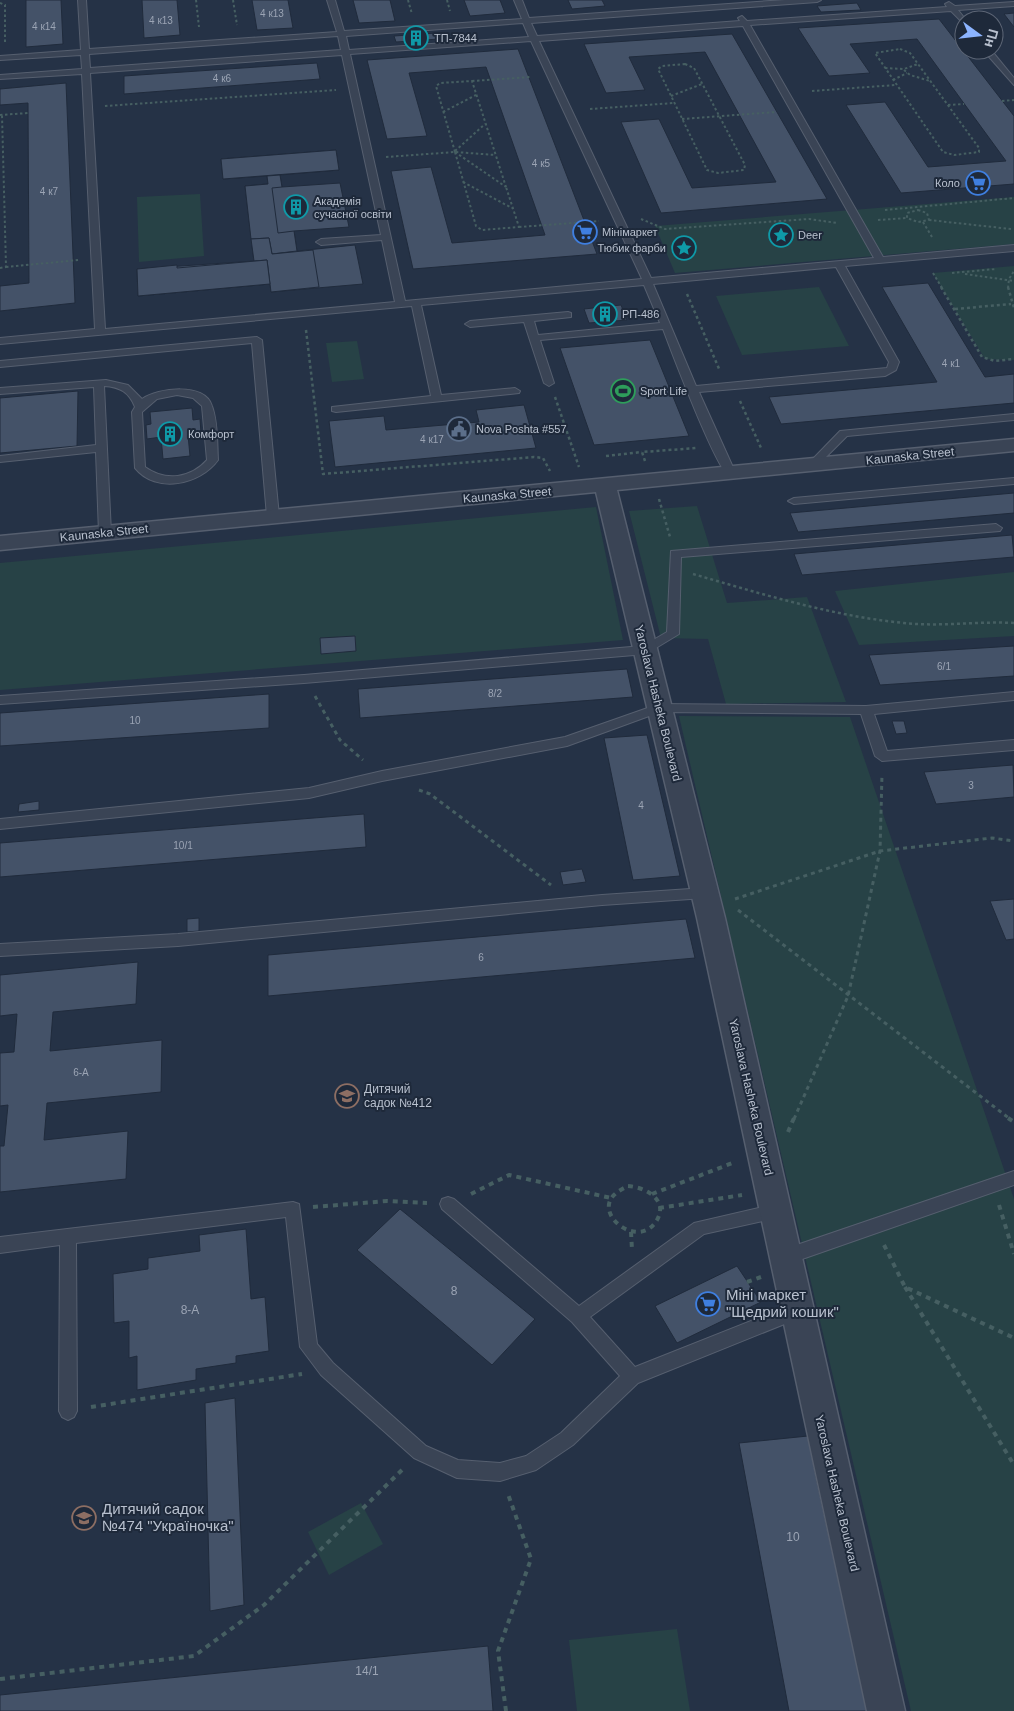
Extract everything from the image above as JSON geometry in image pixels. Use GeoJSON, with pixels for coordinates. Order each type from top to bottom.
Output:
{"type":"FeatureCollection","features":[{"type":"Feature","properties":{"kind":"street","name":"Kaunaska Street"},"geometry":{"type":"LineString","coordinates":[[0,543],[273,516],[593,481],[730,474],[1014,446]]}},
{"type":"Feature","properties":{"kind":"street","name":"Yaroslava Hasheka Boulevard"},"geometry":{"type":"LineString","coordinates":[[593,481],[646,650],[660,708],[714,901],[796,1311],[886,1711]]}},
{"type":"Feature","properties":{"kind":"lane"},"geometry":{"type":"LineString","coordinates":[[82,0],[84,51],[90,108],[100,332]]}},
{"type":"Feature","properties":{"kind":"lane"},"geometry":{"type":"LineString","coordinates":[[331,0],[341,33],[401,305]]}},
{"type":"Feature","properties":{"kind":"lane"},"geometry":{"type":"LineString","coordinates":[[518,0],[647,282],[692,390],[730,474]]}},
{"type":"Feature","properties":{"kind":"lane"},"geometry":{"type":"LineString","coordinates":[[0,58],[733,3],[816,0]]}},
{"type":"Feature","properties":{"kind":"lane"},"geometry":{"type":"LineString","coordinates":[[945,0],[953,9]]}},
{"type":"Feature","properties":{"kind":"lane"},"geometry":{"type":"LineString","coordinates":[[733,3],[880,260]]}},
{"type":"Feature","properties":{"kind":"lane"},"geometry":{"type":"LineString","coordinates":[[0,78],[344,51],[1014,4]]}},
{"type":"Feature","properties":{"kind":"lane"},"geometry":{"type":"LineString","coordinates":[[995,60],[1014,83]]}},
{"type":"Feature","properties":{"kind":"lane"},"geometry":{"type":"LineString","coordinates":[[321,242],[386,237]]}},
{"type":"Feature","properties":{"kind":"lane"},"geometry":{"type":"LineString","coordinates":[[0,341],[1014,248]]}},
{"type":"Feature","properties":{"kind":"lane"},"geometry":{"type":"LineString","coordinates":[[692,390],[885,373],[891,370],[894,362],[839,264]]}},
{"type":"Feature","properties":{"kind":"lane"},"geometry":{"type":"LineString","coordinates":[[416,304],[437,399]]}},
{"type":"Feature","properties":{"kind":"lane"},"geometry":{"type":"LineString","coordinates":[[470,324],[568,315]]}},
{"type":"Feature","properties":{"kind":"lane"},"geometry":{"type":"LineString","coordinates":[[528,319],[549,383]]}},
{"type":"Feature","properties":{"kind":"lane"},"geometry":{"type":"LineString","coordinates":[[534,338],[665,326]]}},
{"type":"Feature","properties":{"kind":"lane"},"geometry":{"type":"LineString","coordinates":[[0,364],[257,340],[273,516]]}},
{"type":"Feature","properties":{"kind":"lane"},"geometry":{"type":"LineString","coordinates":[[99,382],[105,533]]}},
{"type":"Feature","properties":{"kind":"lane"},"geometry":{"type":"LineString","coordinates":[[0,391],[99,382],[113,383],[130,390],[137,396],[140,406],[137,412],[140,468],[160,479],[177,480],[200,473],[208,467],[213,460],[207,405],[203,400],[187,392],[177,392],[155,396],[140,406]]}},
{"type":"Feature","properties":{"kind":"lane"},"geometry":{"type":"LineString","coordinates":[[336,409],[515,391]]}},
{"type":"Feature","properties":{"kind":"lane"},"geometry":{"type":"LineString","coordinates":[[811,466],[844,433],[1014,417]]}},
{"type":"Feature","properties":{"kind":"lane"},"geometry":{"type":"LineString","coordinates":[[0,459],[102,448]]}},
{"type":"Feature","properties":{"kind":"lane"},"geometry":{"type":"LineString","coordinates":[[794,501],[1014,481]]}},
{"type":"Feature","properties":{"kind":"lane"},"geometry":{"type":"LineString","coordinates":[[0,700],[304,678],[646,650],[673,634],[675,554],[996,528]]}},
{"type":"Feature","properties":{"kind":"lane"},"geometry":{"type":"LineString","coordinates":[[0,824],[309,793],[382,776],[567,741],[660,708],[866,710],[1014,696]]}},
{"type":"Feature","properties":{"kind":"lane"},"geometry":{"type":"LineString","coordinates":[[866,710],[882,756],[1014,745]]}},
{"type":"Feature","properties":{"kind":"lane"},"geometry":{"type":"LineString","coordinates":[[0,950],[178,940],[602,900],[714,901]]}},
{"type":"Feature","properties":{"kind":"lane"},"geometry":{"type":"LineString","coordinates":[[785,1257],[1014,1178]]}},
{"type":"Feature","properties":{"kind":"lane"},"geometry":{"type":"LineString","coordinates":[[578,1316],[700,1228],[770,1182]]}},
{"type":"Feature","properties":{"kind":"lane"},"geometry":{"type":"LineString","coordinates":[[448,1204],[578,1316],[632,1377]]}},
{"type":"Feature","properties":{"kind":"lane"},"geometry":{"type":"LineString","coordinates":[[0,1246],[293,1209],[309,1347],[327,1370],[420,1452],[457,1469],[500,1472],[530,1464],[567,1438],[632,1377],[796,1311]]}},
{"type":"Feature","properties":{"kind":"lane"},"geometry":{"type":"LineString","coordinates":[[68,1236],[68,1411]]}},
{"type":"Feature","properties":{"kind":"path"},"geometry":{"type":"LineString","coordinates":[[196,0],[200,36]]}},
{"type":"Feature","properties":{"kind":"path"},"geometry":{"type":"LineString","coordinates":[[234,0],[239,33]]}},
{"type":"Feature","properties":{"kind":"path"},"geometry":{"type":"LineString","coordinates":[[0,3],[5,5],[4,44]]}},
{"type":"Feature","properties":{"kind":"path"},"geometry":{"type":"LineString","coordinates":[[904,50],[910,53],[979,148],[979,152],[950,155],[943,152],[884,68],[875,51],[904,50]]}},
{"type":"Feature","properties":{"kind":"path"},"geometry":{"type":"LineString","coordinates":[[884,68],[904,69],[918,64]]}},
{"type":"Feature","properties":{"kind":"path"},"geometry":{"type":"LineString","coordinates":[[691,66],[745,166],[744,170],[710,172],[670,96],[659,67],[691,66]]}},
{"type":"Feature","properties":{"kind":"path"},"geometry":{"type":"LineString","coordinates":[[904,69],[907,73],[930,81]]}},
{"type":"Feature","properties":{"kind":"path"},"geometry":{"type":"LineString","coordinates":[[893,80],[907,73]]}},
{"type":"Feature","properties":{"kind":"path"},"geometry":{"type":"LineString","coordinates":[[535,76],[437,84],[436,86],[478,228],[601,221]]}},
{"type":"Feature","properties":{"kind":"path"},"geometry":{"type":"LineString","coordinates":[[472,81],[519,227]]}},
{"type":"Feature","properties":{"kind":"path"},"geometry":{"type":"LineString","coordinates":[[670,96],[702,84]]}},
{"type":"Feature","properties":{"kind":"path"},"geometry":{"type":"LineString","coordinates":[[812,91],[896,85]]}},
{"type":"Feature","properties":{"kind":"path"},"geometry":{"type":"LineString","coordinates":[[99,107],[344,90]]}},
{"type":"Feature","properties":{"kind":"path"},"geometry":{"type":"LineString","coordinates":[[443,112],[476,95]]}},
{"type":"Feature","properties":{"kind":"path"},"geometry":{"type":"LineString","coordinates":[[1002,101],[1014,100]]}},
{"type":"Feature","properties":{"kind":"path"},"geometry":{"type":"LineString","coordinates":[[590,109],[674,103]]}},
{"type":"Feature","properties":{"kind":"path"},"geometry":{"type":"LineString","coordinates":[[948,105],[964,104]]}},
{"type":"Feature","properties":{"kind":"path"},"geometry":{"type":"LineString","coordinates":[[682,119],[784,112]]}},
{"type":"Feature","properties":{"kind":"path"},"geometry":{"type":"LineString","coordinates":[[6,267],[1,115],[28,113]]}},
{"type":"Feature","properties":{"kind":"path"},"geometry":{"type":"LineString","coordinates":[[455,152],[485,124]]}},
{"type":"Feature","properties":{"kind":"path"},"geometry":{"type":"LineString","coordinates":[[455,152],[506,187]]}},
{"type":"Feature","properties":{"kind":"path"},"geometry":{"type":"LineString","coordinates":[[383,157],[455,152],[495,155]]}},
{"type":"Feature","properties":{"kind":"path"},"geometry":{"type":"LineString","coordinates":[[0,166],[4,163]]}},
{"type":"Feature","properties":{"kind":"path"},"geometry":{"type":"LineString","coordinates":[[463,182],[513,208]]}},
{"type":"Feature","properties":{"kind":"path"},"geometry":{"type":"LineString","coordinates":[[0,195],[5,195]]}},
{"type":"Feature","properties":{"kind":"path"},"geometry":{"type":"LineString","coordinates":[[886,210],[1014,198]]}},
{"type":"Feature","properties":{"kind":"path"},"geometry":{"type":"LineString","coordinates":[[907,218],[907,213],[918,210],[927,213],[930,220]]}},
{"type":"Feature","properties":{"kind":"path"},"geometry":{"type":"LineString","coordinates":[[858,222],[907,218],[922,222],[930,220],[1014,230]]}},
{"type":"Feature","properties":{"kind":"path"},"geometry":{"type":"LineString","coordinates":[[641,219],[665,229],[809,219],[840,223]]}},
{"type":"Feature","properties":{"kind":"path"},"geometry":{"type":"LineString","coordinates":[[922,222],[932,237]]}},
{"type":"Feature","properties":{"kind":"path"},"geometry":{"type":"LineString","coordinates":[[0,227],[6,232]]}},
{"type":"Feature","properties":{"kind":"path"},"geometry":{"type":"LineString","coordinates":[[0,268],[81,260]]}},
{"type":"Feature","properties":{"kind":"path"},"geometry":{"type":"LineString","coordinates":[[1005,269],[958,273],[1014,281]]}},
{"type":"Feature","properties":{"kind":"path"},"geometry":{"type":"LineString","coordinates":[[1014,272],[1009,280],[1011,304],[1014,308]]}},
{"type":"Feature","properties":{"kind":"path"},"geometry":{"type":"LineString","coordinates":[[934,274],[982,357],[994,361],[1014,360]]}},
{"type":"Feature","properties":{"kind":"path"},"geometry":{"type":"LineString","coordinates":[[954,309],[1011,304]]}},
{"type":"Feature","properties":{"kind":"path"},"geometry":{"type":"LineString","coordinates":[[305,327],[323,474],[539,456],[546,461],[552,478]]}},
{"type":"Feature","properties":{"kind":"path"},"geometry":{"type":"LineString","coordinates":[[549,383],[593,481]]}},
{"type":"Feature","properties":{"kind":"path"},"geometry":{"type":"LineString","coordinates":[[606,456],[642,452]]}},
{"type":"Feature","properties":{"kind":"path"},"geometry":{"type":"LineString","coordinates":[[657,492],[675,554]]}},
{"type":"Feature","properties":{"kind":"path"},"geometry":{"type":"LineString","coordinates":[[688,572],[790,602],[866,619],[915,624],[1014,623]]}},
{"type":"Feature","properties":{"kind":"path"},"geometry":{"type":"LineString","coordinates":[[304,678],[340,740],[382,776],[430,794],[554,887]]}},
{"type":"Feature","properties":{"kind":"path"},"geometry":{"type":"LineString","coordinates":[[770,1182],[848,996],[880,851],[882,756]]}},
{"type":"Feature","properties":{"kind":"path"},"geometry":{"type":"LineString","coordinates":[[714,901],[880,851],[992,838],[1014,841]]}},
{"type":"Feature","properties":{"kind":"path"},"geometry":{"type":"LineString","coordinates":[[714,901],[848,996],[1014,1122]]}},
{"type":"Feature","properties":{"kind":"path"},"geometry":{"type":"LineString","coordinates":[[651,1194],[770,1182]]}},
{"type":"Feature","properties":{"kind":"path"},"geometry":{"type":"LineString","coordinates":[[659,1208],[770,1182]]}},
{"type":"Feature","properties":{"kind":"path"},"geometry":{"type":"LineString","coordinates":[[637,1186],[651,1194],[655,1197],[659,1208],[657,1220],[652,1226],[640,1232],[623,1229],[613,1221],[608,1205],[611,1198],[620,1189],[637,1186]]}},
{"type":"Feature","properties":{"kind":"path"},"geometry":{"type":"LineString","coordinates":[[993,1186],[1014,1254]]}},
{"type":"Feature","properties":{"kind":"path"},"geometry":{"type":"LineString","coordinates":[[875,1226],[905,1287],[1014,1465]]}},
{"type":"Feature","properties":{"kind":"path"},"geometry":{"type":"LineString","coordinates":[[905,1287],[1014,1338]]}},
{"type":"Feature","properties":{"kind":"path"},"geometry":{"type":"LineString","coordinates":[[68,1411],[327,1370]]}},
{"type":"Feature","properties":{"kind":"path"},"geometry":{"type":"LineString","coordinates":[[0,1680],[194,1656],[264,1605],[420,1452]]}},
{"type":"Feature","properties":{"kind":"path"},"geometry":{"type":"LineString","coordinates":[[500,1472],[531,1559],[498,1651],[506,1711]]}},
{"type":"Feature","properties":{"kind":"green space"},"geometry":{"type":"Polygon","coordinates":[[[200,194],[204,256],[139,262],[137,197],[200,194]]]}},
{"type":"Feature","properties":{"kind":"green space"},"geometry":{"type":"Polygon","coordinates":[[[1014,197],[1014,244],[675,273],[655,226],[1014,197]]]}},
{"type":"Feature","properties":{"kind":"green space"},"geometry":{"type":"Polygon","coordinates":[[[1014,266],[1014,360],[985,359],[933,273],[1014,266]]]}},
{"type":"Feature","properties":{"kind":"green space"},"geometry":{"type":"Polygon","coordinates":[[[819,287],[849,346],[742,355],[716,296],[819,287]]]}},
{"type":"Feature","properties":{"kind":"green space"},"geometry":{"type":"Polygon","coordinates":[[[357,341],[364,379],[332,382],[326,343],[357,341]]]}},
{"type":"Feature","properties":{"kind":"green space"},"geometry":{"type":"Polygon","coordinates":[[[697,506],[727,603],[807,597],[846,702],[726,704],[708,639],[661,638],[629,511],[697,506]]]}},
{"type":"Feature","properties":{"kind":"green space"},"geometry":{"type":"Polygon","coordinates":[[[596,507],[623,640],[0,690],[0,563],[596,507]]]}},
{"type":"Feature","properties":{"kind":"green space"},"geometry":{"type":"Polygon","coordinates":[[[1014,572],[1014,636],[859,645],[835,591],[1014,572]]]}},
{"type":"Feature","properties":{"kind":"green space"},"geometry":{"type":"Polygon","coordinates":[[[679,716],[850,717],[1014,1199],[1014,1711],[911,1711],[679,716]]]}},
{"type":"Feature","properties":{"kind":"green space"},"geometry":{"type":"Polygon","coordinates":[[[361,1503],[383,1544],[329,1575],[308,1532],[361,1503]]]}},
{"type":"Feature","properties":{"kind":"green space"},"geometry":{"type":"Polygon","coordinates":[[[677,1629],[690,1711],[577,1711],[569,1640],[677,1629]]]}},
{"type":"Feature","properties":{"kind":"building"},"geometry":{"type":"Polygon","coordinates":[[[26,0],[61,0],[63,44],[26,47],[26,0]]]}},
{"type":"Feature","properties":{"kind":"building"},"geometry":{"type":"Polygon","coordinates":[[[142,0],[177,0],[180,35],[144,38],[142,0]]]}},
{"type":"Feature","properties":{"kind":"building"},"geometry":{"type":"Polygon","coordinates":[[[252,0],[288,0],[293,28],[257,30],[252,0]]]}},
{"type":"Feature","properties":{"kind":"building"},"geometry":{"type":"Polygon","coordinates":[[[353,0],[390,0],[395,21],[359,23],[353,0]]]}},
{"type":"Feature","properties":{"kind":"building"},"geometry":{"type":"Polygon","coordinates":[[[464,0],[500,0],[505,13],[470,16],[464,0]]]}},
{"type":"Feature","properties":{"kind":"building"},"geometry":{"type":"Polygon","coordinates":[[[568,0],[602,0],[605,6],[572,9],[568,0]]]}},
{"type":"Feature","properties":{"kind":"building"},"geometry":{"type":"Polygon","coordinates":[[[857,3],[861,10],[821,12],[817,6],[857,3]]]}},
{"type":"Feature","properties":{"kind":"building"},"geometry":{"type":"Polygon","coordinates":[[[1014,13],[1014,27],[1004,14],[1014,13]]]}},
{"type":"Feature","properties":{"kind":"building"},"geometry":{"type":"Polygon","coordinates":[[[939,19],[954,38],[954,60],[971,60],[1014,116],[1014,184],[901,193],[846,105],[885,102],[928,167],[1006,161],[917,39],[850,44],[870,73],[829,76],[798,28],[939,19]]]}},
{"type":"Feature","properties":{"kind":"building","name":"ТП-7844"},"geometry":{"type":"Polygon","coordinates":[[[437,33],[439,39],[396,42],[394,36],[437,33]]]}},
{"type":"Feature","properties":{"kind":"building"},"geometry":{"type":"Polygon","coordinates":[[[732,34],[827,199],[661,213],[621,122],[659,119],[692,188],[776,182],[705,52],[629,57],[645,90],[606,93],[584,44],[732,34]]]}},
{"type":"Feature","properties":{"kind":"building"},"geometry":{"type":"Polygon","coordinates":[[[518,49],[597,254],[413,269],[391,171],[431,167],[452,243],[545,235],[486,67],[409,73],[427,136],[387,139],[367,60],[518,49]]]}},
{"type":"Feature","properties":{"kind":"building"},"geometry":{"type":"Polygon","coordinates":[[[317,63],[320,79],[124,94],[124,76],[317,63]]]}},
{"type":"Feature","properties":{"kind":"building"},"geometry":{"type":"Polygon","coordinates":[[[66,83],[75,303],[0,311],[0,286],[29,283],[28,103],[0,105],[0,89],[66,83]]]}},
{"type":"Feature","properties":{"kind":"building","name":"Академія сучасної освіти"},"geometry":{"type":"Polygon","coordinates":[[[336,150],[339,170],[280,175],[282,187],[340,183],[349,227],[294,231],[297,251],[355,245],[363,284],[271,292],[270,284],[138,296],[137,269],[254,261],[245,186],[268,184],[267,176],[223,179],[221,159],[336,150]]]}},
{"type":"Feature","properties":{"kind":"building"},"geometry":{"type":"Polygon","coordinates":[[[336,150],[339,170],[223,179],[221,159],[336,150]]]}},
{"type":"Feature","properties":{"kind":"building"},"geometry":{"type":"Polygon","coordinates":[[[280,175],[282,187],[272,188],[278,233],[294,231],[297,251],[272,254],[269,238],[251,239],[245,186],[268,184],[267,176],[280,175]]]}},
{"type":"Feature","properties":{"kind":"building"},"geometry":{"type":"Polygon","coordinates":[[[269,238],[272,254],[313,250],[319,287],[271,292],[267,260],[254,261],[251,239],[269,238]]]}},
{"type":"Feature","properties":{"kind":"building"},"geometry":{"type":"Polygon","coordinates":[[[267,260],[270,284],[138,296],[137,269],[177,265],[177,268],[267,260]]]}},
{"type":"Feature","properties":{"kind":"building"},"geometry":{"type":"Polygon","coordinates":[[[928,283],[985,377],[1014,374],[1014,403],[781,424],[769,397],[937,382],[882,287],[928,283]]]}},
{"type":"Feature","properties":{"kind":"building","name":"РП-486"},"geometry":{"type":"Polygon","coordinates":[[[621,305],[627,320],[589,323],[584,309],[621,305]]]}},
{"type":"Feature","properties":{"kind":"building"},"geometry":{"type":"Polygon","coordinates":[[[650,340],[689,436],[594,445],[560,348],[650,340]]]}},
{"type":"Feature","properties":{"kind":"building"},"geometry":{"type":"Polygon","coordinates":[[[78,391],[77,446],[0,453],[0,398],[78,391]]]}},
{"type":"Feature","properties":{"kind":"building"},"geometry":{"type":"Polygon","coordinates":[[[524,405],[536,448],[335,467],[329,421],[384,416],[386,430],[479,422],[476,410],[524,405]]]}},
{"type":"Feature","properties":{"kind":"building","name":"Комфорт"},"geometry":{"type":"Polygon","coordinates":[[[192,408],[193,420],[200,419],[201,433],[188,435],[190,456],[163,459],[161,437],[147,439],[146,425],[151,424],[150,412],[192,408]]]}},
{"type":"Feature","properties":{"kind":"building"},"geometry":{"type":"Polygon","coordinates":[[[1014,493],[1014,513],[798,532],[790,513],[1014,493]]]}},
{"type":"Feature","properties":{"kind":"building"},"geometry":{"type":"Polygon","coordinates":[[[1012,535],[1014,557],[802,575],[794,554],[1012,535]]]}},
{"type":"Feature","properties":{"kind":"building"},"geometry":{"type":"Polygon","coordinates":[[[355,636],[356,651],[321,654],[320,638],[355,636]]]}},
{"type":"Feature","properties":{"kind":"building"},"geometry":{"type":"Polygon","coordinates":[[[1014,646],[1014,676],[880,685],[869,655],[1014,646]]]}},
{"type":"Feature","properties":{"kind":"building"},"geometry":{"type":"Polygon","coordinates":[[[627,669],[633,697],[360,718],[358,689],[627,669]]]}},
{"type":"Feature","properties":{"kind":"building"},"geometry":{"type":"Polygon","coordinates":[[[269,694],[269,728],[0,746],[0,713],[269,694]]]}},
{"type":"Feature","properties":{"kind":"building"},"geometry":{"type":"Polygon","coordinates":[[[892,721],[904,721],[907,733],[896,734],[892,721]]]}},
{"type":"Feature","properties":{"kind":"building"},"geometry":{"type":"Polygon","coordinates":[[[647,735],[680,876],[633,880],[604,738],[647,735]]]}},
{"type":"Feature","properties":{"kind":"building"},"geometry":{"type":"Polygon","coordinates":[[[1013,765],[1014,797],[936,804],[924,772],[1013,765]]]}},
{"type":"Feature","properties":{"kind":"building"},"geometry":{"type":"Polygon","coordinates":[[[39,801],[39,810],[18,812],[19,804],[39,801]]]}},
{"type":"Feature","properties":{"kind":"building"},"geometry":{"type":"Polygon","coordinates":[[[364,814],[366,847],[0,877],[0,843],[364,814]]]}},
{"type":"Feature","properties":{"kind":"building"},"geometry":{"type":"Polygon","coordinates":[[[582,869],[586,882],[563,885],[560,872],[582,869]]]}},
{"type":"Feature","properties":{"kind":"building"},"geometry":{"type":"Polygon","coordinates":[[[1014,899],[1014,939],[1006,940],[990,901],[1014,899]]]}},
{"type":"Feature","properties":{"kind":"building"},"geometry":{"type":"Polygon","coordinates":[[[199,918],[199,931],[187,932],[187,919],[199,918]]]}},
{"type":"Feature","properties":{"kind":"building"},"geometry":{"type":"Polygon","coordinates":[[[686,919],[695,958],[268,996],[268,955],[686,919]]]}},
{"type":"Feature","properties":{"kind":"building"},"geometry":{"type":"Polygon","coordinates":[[[138,962],[136,1004],[53,1012],[50,1051],[162,1040],[161,1092],[47,1103],[44,1140],[128,1131],[126,1179],[0,1192],[0,1146],[4,1146],[8,1105],[0,1106],[0,1053],[14,1052],[17,1014],[0,1016],[0,975],[138,962]]]}},
{"type":"Feature","properties":{"kind":"building"},"geometry":{"type":"Polygon","coordinates":[[[400,1209],[535,1319],[492,1365],[357,1250],[400,1209]]]}},
{"type":"Feature","properties":{"kind":"building"},"geometry":{"type":"Polygon","coordinates":[[[246,1229],[251,1299],[265,1297],[269,1351],[236,1356],[236,1363],[196,1369],[196,1380],[137,1390],[137,1356],[129,1358],[129,1321],[114,1323],[113,1274],[148,1269],[148,1258],[200,1251],[199,1235],[246,1229]]]}},
{"type":"Feature","properties":{"kind":"building","name":"Міні маркет \"Щедрий кошик\""},"geometry":{"type":"Polygon","coordinates":[[[737,1266],[761,1302],[677,1343],[655,1306],[737,1266]]]}},
{"type":"Feature","properties":{"kind":"building"},"geometry":{"type":"Polygon","coordinates":[[[235,1398],[244,1605],[210,1611],[205,1403],[235,1398]]]}},
{"type":"Feature","properties":{"kind":"building"},"geometry":{"type":"Polygon","coordinates":[[[808,1436],[867,1711],[789,1711],[739,1443],[808,1436]]]}},
{"type":"Feature","properties":{"kind":"building"},"geometry":{"type":"Polygon","coordinates":[[[488,1646],[493,1711],[0,1711],[0,1695],[488,1646]]]}},
{"type":"Feature","properties":{"kind":"place","name":"ТП-7844"},"geometry":{"type":"Point","coordinates":[416,38]}},
{"type":"Feature","properties":{"kind":"place","name":"Коло"},"geometry":{"type":"Point","coordinates":[978,183]}},
{"type":"Feature","properties":{"kind":"place","name":"Академія сучасної освіти"},"geometry":{"type":"Point","coordinates":[296,207]}},
{"type":"Feature","properties":{"kind":"place","name":"Мінімаркет"},"geometry":{"type":"Point","coordinates":[585,232]}},
{"type":"Feature","properties":{"kind":"place","name":"Deer"},"geometry":{"type":"Point","coordinates":[781,235]}},
{"type":"Feature","properties":{"kind":"place","name":"Тюбик фарби"},"geometry":{"type":"Point","coordinates":[684,248]}},
{"type":"Feature","properties":{"kind":"place","name":"РП-486"},"geometry":{"type":"Point","coordinates":[605,314]}},
{"type":"Feature","properties":{"kind":"place","name":"Sport Life"},"geometry":{"type":"Point","coordinates":[623,391]}},
{"type":"Feature","properties":{"kind":"place","name":"Nova Poshta #557"},"geometry":{"type":"Point","coordinates":[459,429]}},
{"type":"Feature","properties":{"kind":"place","name":"Комфорт"},"geometry":{"type":"Point","coordinates":[170,434]}},
{"type":"Feature","properties":{"kind":"place","name":"Дитячий садок №412"},"geometry":{"type":"Point","coordinates":[347,1096]}},
{"type":"Feature","properties":{"kind":"place","name":"Міні маркет \"Щедрий кошик\""},"geometry":{"type":"Point","coordinates":[708,1304]}},
{"type":"Feature","properties":{"kind":"place","name":"Дитячий садок №474 \"Україночка\""},"geometry":{"type":"Point","coordinates":[84,1518]}}]}
